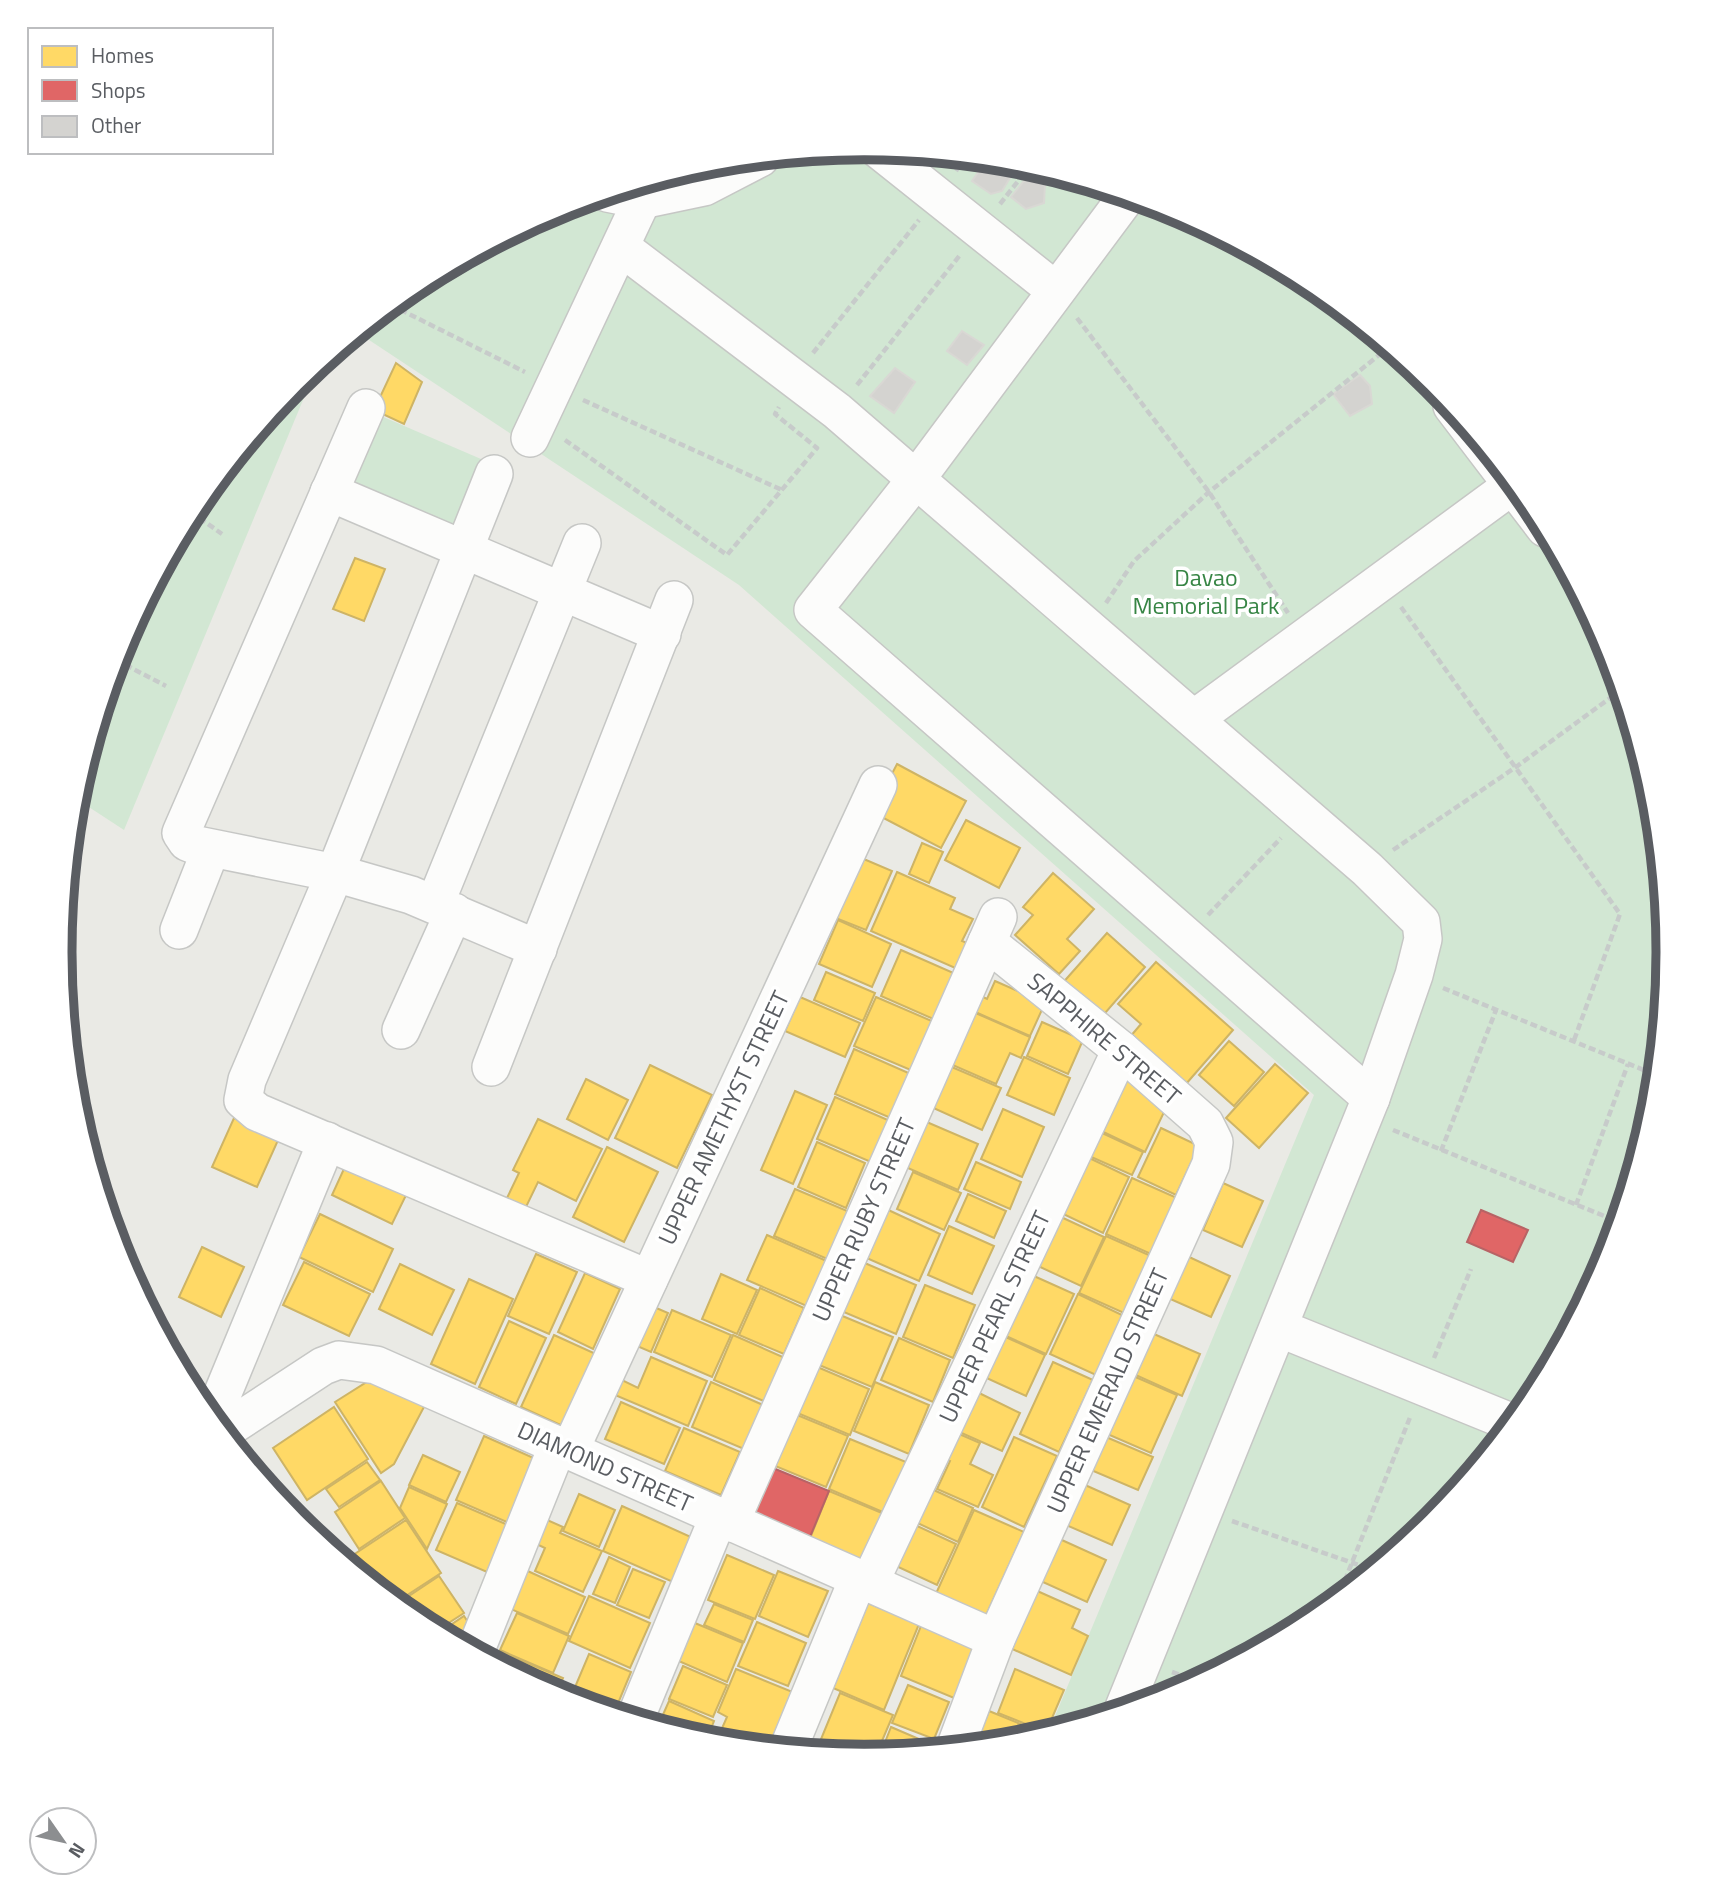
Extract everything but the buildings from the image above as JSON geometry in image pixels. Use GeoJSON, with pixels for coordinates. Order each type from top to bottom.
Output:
{"type":"FeatureCollection","features":[{"type":"Feature","properties":{"kind":"street"},"geometry":{"type":"LineString","coordinates":[[893,161],[1055,290]]}},
{"type":"Feature","properties":{"kind":"street"},"geometry":{"type":"LineString","coordinates":[[626,197],[642,200],[704,187],[735,171]]}},
{"type":"Feature","properties":{"kind":"street"},"geometry":{"type":"LineString","coordinates":[[530,438],[622,248],[642,200]]}},
{"type":"Feature","properties":{"kind":"street"},"geometry":{"type":"LineString","coordinates":[[1122,203],[917,478],[813,610],[1186,938],[1367,1107]]}},
{"type":"Feature","properties":{"kind":"street"},"geometry":{"type":"LineString","coordinates":[[622,248],[837,411],[917,478],[1367,869],[1422,922],[1423,939],[1414,975],[1367,1107],[1128,1699]]}},
{"type":"Feature","properties":{"kind":"street"},"geometry":{"type":"LineString","coordinates":[[366,408],[181,833],[187,842],[211,849],[335,873],[445,908],[538,949]]}},
{"type":"Feature","properties":{"kind":"street"},"geometry":{"type":"LineString","coordinates":[[494,474],[335,873],[244,1090],[243,1101],[248,1107],[327,1142],[649,1279]]}},
{"type":"Feature","properties":{"kind":"street"},"geometry":{"type":"LineString","coordinates":[[1194,719],[1507,489]]}},
{"type":"Feature","properties":{"kind":"street"},"geometry":{"type":"LineString","coordinates":[[329,492],[662,634]]}},
{"type":"Feature","properties":{"kind":"street"},"geometry":{"type":"LineString","coordinates":[[401,1030],[582,543]]}},
{"type":"Feature","properties":{"kind":"street"},"geometry":{"type":"LineString","coordinates":[[491,1067],[674,600]]}},
{"type":"Feature","properties":{"kind":"street","name":"UPPER AMETHYST STREET"},"geometry":{"type":"LineString","coordinates":[[479,1644],[564,1448],[649,1279],[878,785]]}},
{"type":"Feature","properties":{"kind":"street"},"geometry":{"type":"LineString","coordinates":[[179,930],[211,849]]}},
{"type":"Feature","properties":{"kind":"street","name":"SAPPHIRE STREET"},"geometry":{"type":"LineString","coordinates":[[993,930],[1121,1050],[1205,1124],[1214,1142]]}},
{"type":"Feature","properties":{"kind":"street","name":"UPPER RUBY STREET"},"geometry":{"type":"LineString","coordinates":[[639,1711],[993,930]]}},
{"type":"Feature","properties":{"kind":"street","name":"UPPER PEARL STREET"},"geometry":{"type":"LineString","coordinates":[[792,1741],[864,1581],[1121,1050]]}},
{"type":"Feature","properties":{"kind":"street"},"geometry":{"type":"LineString","coordinates":[[218,1410],[327,1142]]}},
{"type":"Feature","properties":{"kind":"street","name":"UPPER EMERALD STREET"},"geometry":{"type":"LineString","coordinates":[[959,1738],[996,1639],[1211,1164],[1214,1142]]}},
{"type":"Feature","properties":{"kind":"street"},"geometry":{"type":"LineString","coordinates":[[1279,1328],[1503,1419]]}},
{"type":"Feature","properties":{"kind":"street","name":"DIAMOND STREET"},"geometry":{"type":"LineString","coordinates":[[230,1427],[323,1366],[339,1360],[359,1360],[376,1364],[996,1639]]}},
{"type":"Feature","properties":{"kind":"path"},"geometry":{"type":"LineString","coordinates":[[817,448],[837,411],[1022,176]]}},
{"type":"Feature","properties":{"kind":"path"},"geometry":{"type":"LineString","coordinates":[[1055,290],[1209,492],[1304,638]]}},
{"type":"Feature","properties":{"kind":"path"},"geometry":{"type":"LineString","coordinates":[[1089,630],[1133,561],[1209,492],[1383,353]]}},
{"type":"Feature","properties":{"kind":"path"},"geometry":{"type":"LineString","coordinates":[[201,519],[222,534]]}},
{"type":"Feature","properties":{"kind":"path"},"geometry":{"type":"LineString","coordinates":[[1382,581],[1620,914],[1573,1043]]}},
{"type":"Feature","properties":{"kind":"path"},"geometry":{"type":"LineString","coordinates":[[126,665],[166,686]]}},
{"type":"Feature","properties":{"kind":"path"},"geometry":{"type":"LineString","coordinates":[[1367,869],[1614,696]]}},
{"type":"Feature","properties":{"kind":"path"},"geometry":{"type":"LineString","coordinates":[[1186,938],[1303,814]]}},
{"type":"Feature","properties":{"kind":"path"},"geometry":{"type":"LineString","coordinates":[[1414,975],[1646,1072]]}},
{"type":"Feature","properties":{"kind":"path"},"geometry":{"type":"LineString","coordinates":[[1441,1151],[1496,1010]]}},
{"type":"Feature","properties":{"kind":"path"},"geometry":{"type":"LineString","coordinates":[[1576,1205],[1628,1064]]}},
{"type":"Feature","properties":{"kind":"path"},"geometry":{"type":"LineString","coordinates":[[1367,1107],[1441,1151],[1610,1218]]}},
{"type":"Feature","properties":{"kind":"path"},"geometry":{"type":"LineString","coordinates":[[1344,1582],[1471,1269]]}},
{"type":"Feature","properties":{"kind":"path"},"geometry":{"type":"LineString","coordinates":[[1205,1512],[1364,1566]]}},
{"type":"Feature","properties":{"kind":"green space","name":"Davao Memorial Park"},"geometry":{"type":"Polygon","coordinates":[[[812,161],[916,161],[1019,175],[1069,187],[1119,202],[1214,241],[1304,293],[1386,356],[1460,430],[1523,512],[1575,602],[1614,697],[1641,797],[1649,849],[1655,900],[1655,1004],[1641,1107],[1629,1157],[1614,1207],[1575,1302],[1523,1392],[1493,1434],[1460,1474],[1386,1548],[1304,1611],[1260,1638],[1214,1663],[1119,1702],[1053,1721],[1314,1095],[739,585],[365,337],[424,293],[514,241],[609,202],[709,175],[812,161]]]}},
{"type":"Feature","properties":{"kind":"green space"},"geometry":{"type":"Polygon","coordinates":[[[308,388],[124,830],[86,805],[99,747],[132,649],[153,602],[205,512],[268,430],[308,388]]]}},
{"type":"Feature","properties":{"kind":"green space"},"geometry":{"type":"Polygon","coordinates":[[[381,416],[488,462],[455,537],[348,490],[381,416]]]}}]}
